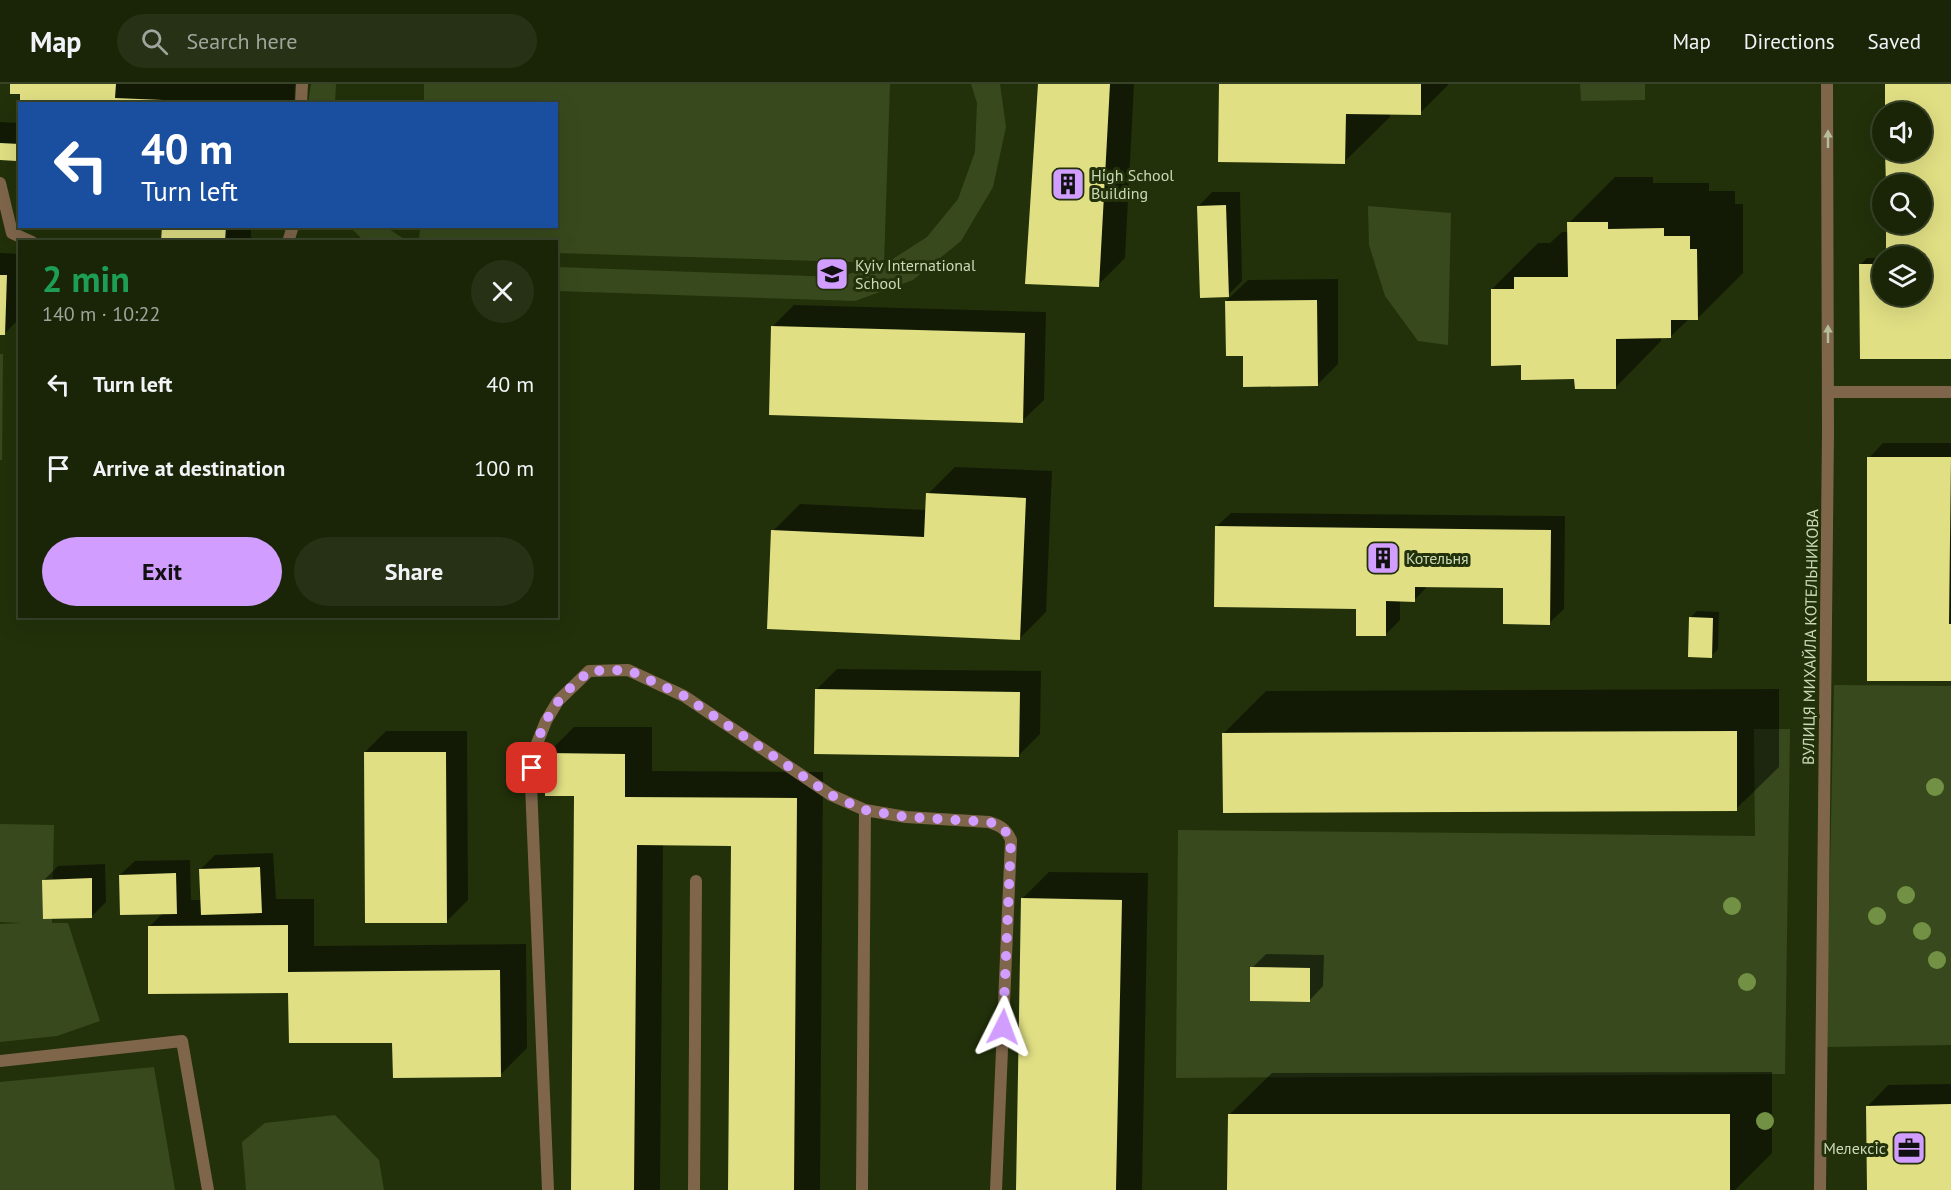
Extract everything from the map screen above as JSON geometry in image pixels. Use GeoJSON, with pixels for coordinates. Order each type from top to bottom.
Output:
{"type":"FeatureCollection","features":[{"type":"Feature","properties":{"kind":"street"},"geometry":{"type":"LineString","coordinates":[[301,102],[302,84]]}},
{"type":"Feature","properties":{"kind":"street","name":"ВУЛИЦЯ МИХАЙЛА КОТЕЛЬНИКОВА"},"geometry":{"type":"LineString","coordinates":[[1820,1190],[1828,392],[1827,84]]}},
{"type":"Feature","properties":{"kind":"street"},"geometry":{"type":"LineString","coordinates":[[0,183],[12,233],[28,240]]}},
{"type":"Feature","properties":{"kind":"street"},"geometry":{"type":"LineString","coordinates":[[1828,392],[1951,392]]}},
{"type":"Feature","properties":{"kind":"street"},"geometry":{"type":"LineString","coordinates":[[548,1190],[531,785],[534,751],[546,721],[558,701],[589,671],[628,670],[684,696],[831,795],[865,810],[906,817],[989,822],[1002,826],[1011,840],[996,1190]]}},
{"type":"Feature","properties":{"kind":"street"},"geometry":{"type":"LineString","coordinates":[[862,1190],[865,810]]}},
{"type":"Feature","properties":{"kind":"street"},"geometry":{"type":"LineString","coordinates":[[694,1190],[696,881]]}},
{"type":"Feature","properties":{"kind":"street"},"geometry":{"type":"LineString","coordinates":[[0,1060],[182,1041],[208,1190]]}},
{"type":"Feature","properties":{"kind":"green space"},"geometry":{"type":"Polygon","coordinates":[[[311,84],[336,84],[335,102],[308,102],[311,84]]]}},
{"type":"Feature","properties":{"kind":"green space"},"geometry":{"type":"Polygon","coordinates":[[[424,84],[890,84],[884,263],[558,253],[558,240],[419,240],[420,228],[558,228],[558,102],[424,102],[424,84]]]}},
{"type":"Feature","properties":{"kind":"green space"},"geometry":{"type":"Polygon","coordinates":[[[971,84],[1000,84],[1006,127],[993,187],[961,241],[913,280],[855,301],[558,291],[558,267],[837,277],[885,264],[927,237],[958,199],[975,152],[977,103],[971,84]]]}},
{"type":"Feature","properties":{"kind":"green space"},"geometry":{"type":"Polygon","coordinates":[[[1580,84],[1645,84],[1645,100],[1581,101],[1580,84]]]}},
{"type":"Feature","properties":{"kind":"green space"},"geometry":{"type":"Polygon","coordinates":[[[1368,206],[1451,213],[1448,345],[1418,341],[1385,296],[1369,245],[1368,206]]]}},
{"type":"Feature","properties":{"kind":"green space"},"geometry":{"type":"Polygon","coordinates":[[[351,228],[388,228],[406,240],[363,240],[351,228]]]}},
{"type":"Feature","properties":{"kind":"green space"},"geometry":{"type":"Polygon","coordinates":[[[0,354],[3,354],[2,460],[0,460],[0,354]]]}},
{"type":"Feature","properties":{"kind":"green space"},"geometry":{"type":"Polygon","coordinates":[[[1834,685],[1951,686],[1951,1045],[1826,1047],[1834,685]]]}},
{"type":"Feature","properties":{"kind":"green space"},"geometry":{"type":"Polygon","coordinates":[[[1754,729],[1790,729],[1785,1074],[1176,1078],[1178,830],[1755,836],[1754,729]]]}},
{"type":"Feature","properties":{"kind":"green space"},"geometry":{"type":"Polygon","coordinates":[[[0,824],[54,825],[52,923],[68,923],[100,1021],[57,1036],[0,1042],[0,924],[22,923],[0,922],[0,824]]]}},
{"type":"Feature","properties":{"kind":"green space"},"geometry":{"type":"Polygon","coordinates":[[[154,1067],[175,1190],[0,1190],[0,1082],[154,1067]]]}},
{"type":"Feature","properties":{"kind":"green space"},"geometry":{"type":"Polygon","coordinates":[[[335,1115],[379,1160],[384,1190],[246,1190],[242,1142],[265,1123],[335,1115]]]}},
{"type":"Feature","properties":{"kind":"building"},"geometry":{"type":"Polygon","coordinates":[[[10,84],[116,84],[115,98],[211,102],[20,102],[20,94],[10,94],[10,84]]]}},
{"type":"Feature","properties":{"kind":"building","name":"High School Building"},"geometry":{"type":"Polygon","coordinates":[[[1038,84],[1110,84],[1099,287],[1025,284],[1038,84]]]}},
{"type":"Feature","properties":{"kind":"building"},"geometry":{"type":"Polygon","coordinates":[[[1219,84],[1421,84],[1421,115],[1346,114],[1345,164],[1218,162],[1219,84]]]}},
{"type":"Feature","properties":{"kind":"building"},"geometry":{"type":"Polygon","coordinates":[[[1885,84],[1951,84],[1951,359],[1860,359],[1859,264],[1872,264],[1872,306],[1932,306],[1932,246],[1886,246],[1886,234],[1932,234],[1932,174],[1886,174],[1885,162],[1932,162],[1932,102],[1885,102],[1885,84]]]}},
{"type":"Feature","properties":{"kind":"building"},"geometry":{"type":"Polygon","coordinates":[[[0,143],[18,144],[18,198],[16,198],[17,161],[0,160],[0,143]]]}},
{"type":"Feature","properties":{"kind":"building"},"geometry":{"type":"Polygon","coordinates":[[[1226,205],[1229,297],[1200,298],[1197,206],[1226,205]]]}},
{"type":"Feature","properties":{"kind":"building"},"geometry":{"type":"Polygon","coordinates":[[[1567,222],[1608,222],[1608,229],[1664,228],[1664,236],[1690,236],[1690,249],[1697,249],[1698,320],[1671,320],[1671,338],[1616,339],[1616,389],[1575,389],[1574,379],[1521,380],[1521,365],[1491,366],[1491,289],[1514,289],[1514,277],[1568,277],[1567,222]]]}},
{"type":"Feature","properties":{"kind":"building"},"geometry":{"type":"Polygon","coordinates":[[[162,228],[226,228],[225,240],[161,240],[162,228]]]}},
{"type":"Feature","properties":{"kind":"building"},"geometry":{"type":"Polygon","coordinates":[[[0,275],[7,275],[5,335],[0,335],[0,275]]]}},
{"type":"Feature","properties":{"kind":"building"},"geometry":{"type":"Polygon","coordinates":[[[1317,300],[1318,386],[1243,387],[1243,356],[1226,356],[1225,301],[1317,300]]]}},
{"type":"Feature","properties":{"kind":"building"},"geometry":{"type":"Polygon","coordinates":[[[771,326],[1025,333],[1023,423],[769,415],[771,326]]]}},
{"type":"Feature","properties":{"kind":"building"},"geometry":{"type":"Polygon","coordinates":[[[1867,457],[1951,457],[1949,624],[1951,624],[1951,681],[1867,681],[1867,457]]]}},
{"type":"Feature","properties":{"kind":"building"},"geometry":{"type":"Polygon","coordinates":[[[926,493],[1026,498],[1020,640],[767,629],[771,530],[924,537],[926,493]]]}},
{"type":"Feature","properties":{"kind":"building","name":"Котельня"},"geometry":{"type":"Polygon","coordinates":[[[1215,526],[1551,530],[1550,625],[1503,624],[1503,588],[1415,587],[1415,602],[1386,601],[1386,636],[1356,636],[1356,609],[1214,607],[1215,526]]]}},
{"type":"Feature","properties":{"kind":"building"},"geometry":{"type":"Polygon","coordinates":[[[1689,617],[1713,618],[1712,658],[1688,657],[1689,617]]]}},
{"type":"Feature","properties":{"kind":"building"},"geometry":{"type":"Polygon","coordinates":[[[815,689],[1020,692],[1019,757],[814,754],[815,689]]]}},
{"type":"Feature","properties":{"kind":"building"},"geometry":{"type":"Polygon","coordinates":[[[1737,731],[1737,811],[1223,813],[1222,733],[1737,731]]]}},
{"type":"Feature","properties":{"kind":"building"},"geometry":{"type":"Polygon","coordinates":[[[364,752],[446,752],[447,923],[365,923],[364,752]]]}},
{"type":"Feature","properties":{"kind":"building"},"geometry":{"type":"Polygon","coordinates":[[[546,753],[625,754],[625,797],[797,798],[794,1190],[728,1190],[731,846],[637,845],[634,1190],[571,1190],[574,796],[545,796],[546,753]]]}},
{"type":"Feature","properties":{"kind":"building"},"geometry":{"type":"Polygon","coordinates":[[[260,867],[262,913],[201,915],[199,869],[260,867]]]}},
{"type":"Feature","properties":{"kind":"building"},"geometry":{"type":"Polygon","coordinates":[[[176,873],[177,914],[120,915],[119,875],[176,873]]]}},
{"type":"Feature","properties":{"kind":"building"},"geometry":{"type":"Polygon","coordinates":[[[92,878],[92,918],[43,919],[42,880],[92,878]]]}},
{"type":"Feature","properties":{"kind":"building"},"geometry":{"type":"Polygon","coordinates":[[[1021,898],[1122,900],[1116,1190],[1016,1190],[1021,898]]]}},
{"type":"Feature","properties":{"kind":"building"},"geometry":{"type":"Polygon","coordinates":[[[288,925],[288,972],[500,970],[501,1077],[393,1078],[392,1043],[289,1043],[288,993],[148,994],[148,926],[288,925]]]}},
{"type":"Feature","properties":{"kind":"building"},"geometry":{"type":"Polygon","coordinates":[[[1250,967],[1310,968],[1310,1002],[1250,1001],[1250,967]]]}},
{"type":"Feature","properties":{"kind":"building","name":"Мелексіc"},"geometry":{"type":"Polygon","coordinates":[[[1951,1104],[1951,1190],[1867,1190],[1866,1106],[1951,1104]]]}},
{"type":"Feature","properties":{"kind":"building"},"geometry":{"type":"Polygon","coordinates":[[[1228,1114],[1730,1114],[1730,1190],[1227,1190],[1228,1114]]]}},
{"type":"Feature","properties":{"kind":"place","name":"High School Building"},"geometry":{"type":"Point","coordinates":[1068,184]}},
{"type":"Feature","properties":{"kind":"place","name":"Kyiv International School"},"geometry":{"type":"Point","coordinates":[832,274]}},
{"type":"Feature","properties":{"kind":"place","name":"Котельня"},"geometry":{"type":"Point","coordinates":[1383,558]}},
{"type":"Feature","properties":{"kind":"place","name":"Мелексіc"},"geometry":{"type":"Point","coordinates":[1909,1148]}},
{"type":"Feature","properties":{"kind":"route"},"geometry":{"type":"LineString","coordinates":[[532,768],[534,751],[546,721],[558,701],[589,671],[628,670],[684,696],[831,795],[865,810],[906,817],[989,822],[1002,826],[1011,840],[1003,1027]]}}]}
